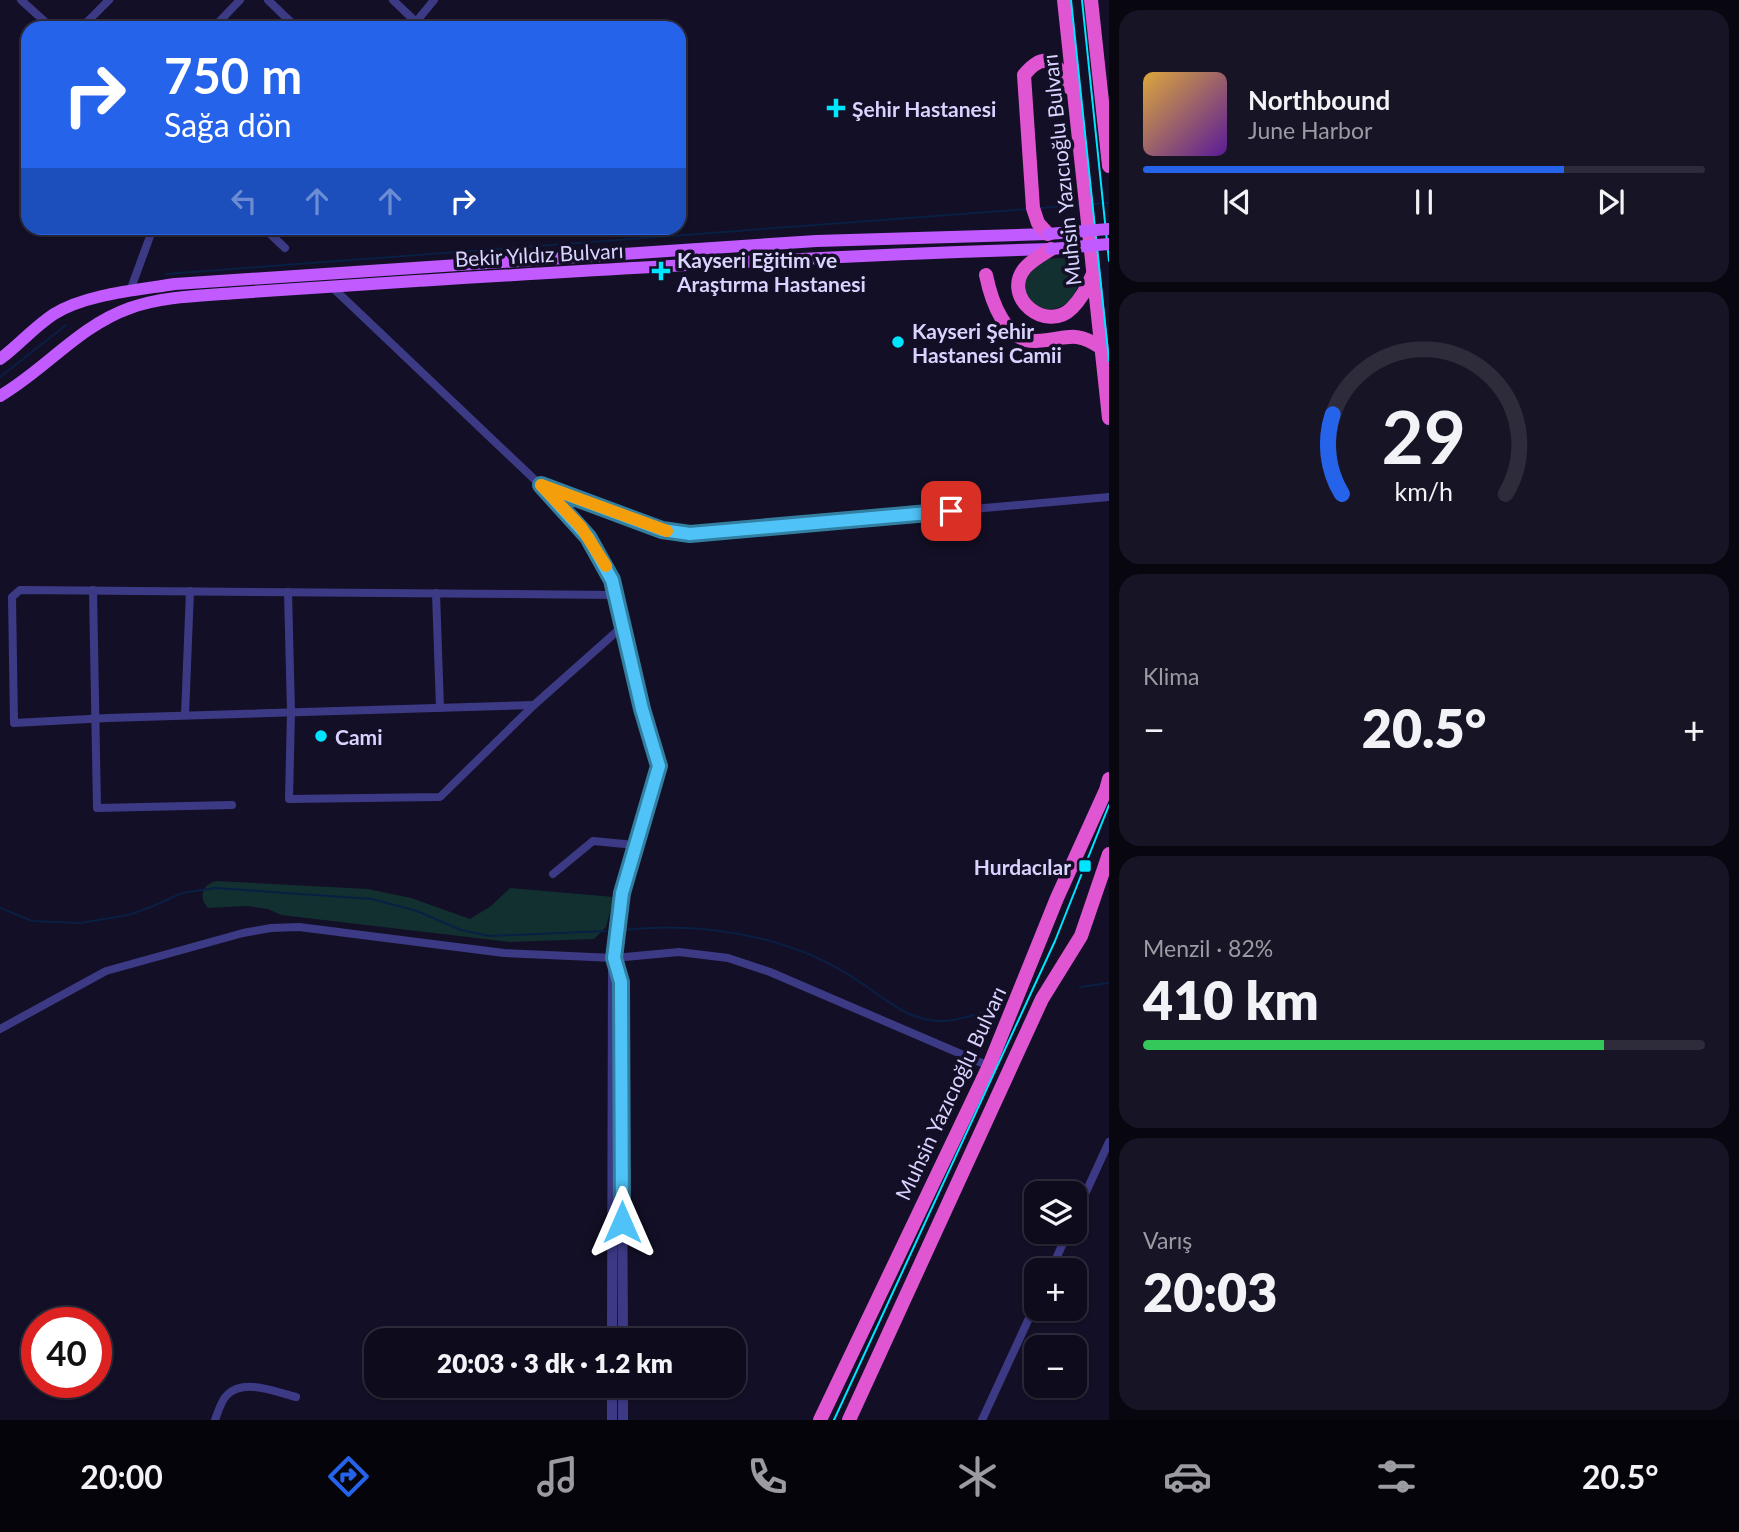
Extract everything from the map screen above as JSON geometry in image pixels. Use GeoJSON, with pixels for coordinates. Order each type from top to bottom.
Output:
{"type":"FeatureCollection","features":[{"type":"Feature","properties":{"kind":"highway","name":"Muhsin Yazıcıoğlu Bulvarı"},"geometry":{"type":"LineString","coordinates":[[1064,0],[1109,418]]}},
{"type":"Feature","properties":{"kind":"highway"},"geometry":{"type":"LineString","coordinates":[[1091,0],[1109,166]]}},
{"type":"Feature","properties":{"kind":"highway"},"geometry":{"type":"LineString","coordinates":[[1074,95],[1058,66],[1049,61],[1034,64],[1024,75],[1033,208],[1038,223],[1050,241],[1021,277],[1021,297],[1032,312],[1049,317],[1068,312],[1083,294],[1093,275]]}},
{"type":"Feature","properties":{"kind":"highway"},"geometry":{"type":"LineString","coordinates":[[1097,62],[1109,92]]}},
{"type":"Feature","properties":{"kind":"highway"},"geometry":{"type":"LineString","coordinates":[[986,275],[996,308],[1014,334],[1036,341],[1068,336],[1084,337],[1100,347]]}},
{"type":"Feature","properties":{"kind":"highway"},"geometry":{"type":"LineString","coordinates":[[1068,336],[1082,329],[1096,316]]}},
{"type":"Feature","properties":{"kind":"highway","name":"Muhsin Yazıcıoğlu Bulvarı"},"geometry":{"type":"LineString","coordinates":[[820,1420],[989,1066],[1109,779]]}},
{"type":"Feature","properties":{"kind":"highway"},"geometry":{"type":"LineString","coordinates":[[849,1420],[1042,999],[1081,936],[1109,854]]}},
{"type":"Feature","properties":{"kind":"main road","name":"Bekir Yıldız Bulvarı"},"geometry":{"type":"LineString","coordinates":[[0,396],[37,371],[81,333],[104,319],[129,308],[170,299],[331,286],[870,254],[982,251],[1109,229]]}},
{"type":"Feature","properties":{"kind":"main road","name":"Bekir Yıldız Bulvarı"},"geometry":{"type":"LineString","coordinates":[[0,359],[47,320],[72,304],[130,291],[225,279],[816,241],[981,236],[1109,243]]}},
{"type":"Feature","properties":{"kind":"street"},"geometry":{"type":"LineString","coordinates":[[21,0],[44,21]]}},
{"type":"Feature","properties":{"kind":"street"},"geometry":{"type":"LineString","coordinates":[[88,21],[109,0]]}},
{"type":"Feature","properties":{"kind":"street"},"geometry":{"type":"LineString","coordinates":[[220,21],[240,0]]}},
{"type":"Feature","properties":{"kind":"street"},"geometry":{"type":"LineString","coordinates":[[268,0],[290,21]]}},
{"type":"Feature","properties":{"kind":"street"},"geometry":{"type":"LineString","coordinates":[[393,0],[412,21]]}},
{"type":"Feature","properties":{"kind":"street"},"geometry":{"type":"LineString","coordinates":[[419,21],[434,0]]}},
{"type":"Feature","properties":{"kind":"street"},"geometry":{"type":"LineString","coordinates":[[130,291],[150,235]]}},
{"type":"Feature","properties":{"kind":"street"},"geometry":{"type":"LineString","coordinates":[[271,235],[285,248]]}},
{"type":"Feature","properties":{"kind":"street"},"geometry":{"type":"LineString","coordinates":[[331,286],[568,513],[596,547],[617,595],[642,709],[659,766],[622,893],[614,958],[612,1328]]}},
{"type":"Feature","properties":{"kind":"street"},"geometry":{"type":"LineString","coordinates":[[541,485],[662,530],[690,534],[1109,497]]}},
{"type":"Feature","properties":{"kind":"street"},"geometry":{"type":"LineString","coordinates":[[534,705],[14,723],[11,600],[15,592],[20,590],[617,595]]}},
{"type":"Feature","properties":{"kind":"street"},"geometry":{"type":"LineString","coordinates":[[93,590],[97,808],[232,805]]}},
{"type":"Feature","properties":{"kind":"street"},"geometry":{"type":"LineString","coordinates":[[185,715],[190,591]]}},
{"type":"Feature","properties":{"kind":"street"},"geometry":{"type":"LineString","coordinates":[[288,592],[291,712],[289,799],[440,797],[534,705],[624,625]]}},
{"type":"Feature","properties":{"kind":"street"},"geometry":{"type":"LineString","coordinates":[[436,593],[440,708]]}},
{"type":"Feature","properties":{"kind":"street"},"geometry":{"type":"LineString","coordinates":[[553,874],[593,841],[635,845]]}},
{"type":"Feature","properties":{"kind":"street"},"geometry":{"type":"LineString","coordinates":[[0,1029],[106,971],[200,943],[264,929],[313,929],[504,953],[614,958],[679,952],[712,955],[770,972],[989,1066]]}},
{"type":"Feature","properties":{"kind":"street"},"geometry":{"type":"LineString","coordinates":[[614,958],[621,982],[623,1328]]}},
{"type":"Feature","properties":{"kind":"street"},"geometry":{"type":"LineString","coordinates":[[1087,1190],[1109,1142]]}},
{"type":"Feature","properties":{"kind":"street"},"geometry":{"type":"LineString","coordinates":[[982,1420],[1028,1321]]}},
{"type":"Feature","properties":{"kind":"street"},"geometry":{"type":"LineString","coordinates":[[215,1420],[225,1397],[238,1389],[252,1387],[296,1397]]}},
{"type":"Feature","properties":{"kind":"street"},"geometry":{"type":"LineString","coordinates":[[612,1398],[612,1420]]}},
{"type":"Feature","properties":{"kind":"street"},"geometry":{"type":"LineString","coordinates":[[623,1398],[623,1420]]}},
{"type":"Feature","properties":{"kind":"green space"},"geometry":{"type":"Polygon","coordinates":[[[1077,257],[1078,281],[1073,297],[1058,308],[1034,305],[1025,289],[1027,273],[1046,259],[1077,257]]]}},
{"type":"Feature","properties":{"kind":"green space"},"geometry":{"type":"Polygon","coordinates":[[[216,881],[368,889],[411,898],[470,919],[491,906],[510,888],[614,897],[606,927],[594,939],[510,942],[281,915],[268,909],[247,906],[208,908],[203,900],[203,892],[207,885],[216,881]]]}},
{"type":"Feature","properties":{"kind":"waterway"},"geometry":{"type":"LineString","coordinates":[[1093,204],[1109,203]]}},
{"type":"Feature","properties":{"kind":"waterway"},"geometry":{"type":"LineString","coordinates":[[1040,208],[1080,205]]}},
{"type":"Feature","properties":{"kind":"waterway"},"geometry":{"type":"LineString","coordinates":[[686,235],[1028,209]]}},
{"type":"Feature","properties":{"kind":"waterway"},"geometry":{"type":"LineString","coordinates":[[166,274],[683,235]]}},
{"type":"Feature","properties":{"kind":"waterway"},"geometry":{"type":"LineString","coordinates":[[0,377],[66,325]]}},
{"type":"Feature","properties":{"kind":"waterway"},"geometry":{"type":"LineString","coordinates":[[0,908],[32,921],[80,923],[128,915],[182,893],[215,888],[372,899],[417,911],[461,930],[489,936],[606,931]]}},
{"type":"Feature","properties":{"kind":"waterway"},"geometry":{"type":"LineString","coordinates":[[620,930],[694,928],[743,935],[790,947],[825,962],[900,1009],[920,1018],[945,1021],[992,1010]]}},
{"type":"Feature","properties":{"kind":"waterway"},"geometry":{"type":"LineString","coordinates":[[1080,987],[1109,983]]}},
{"type":"Feature","properties":{"kind":"tram line"},"geometry":{"type":"LineString","coordinates":[[1071,0],[1109,361]]}},
{"type":"Feature","properties":{"kind":"tram line"},"geometry":{"type":"LineString","coordinates":[[1082,0],[1109,261]]}},
{"type":"Feature","properties":{"kind":"tram line"},"geometry":{"type":"LineString","coordinates":[[834,1420],[1055,941],[1109,805]]}},
{"type":"Feature","properties":{"kind":"slow traffic"},"geometry":{"type":"LineString","coordinates":[[606,566],[581,527],[541,485],[667,531]]}},
{"type":"Feature","properties":{"kind":"place","name":"Şehir Hastanesi"},"geometry":{"type":"Point","coordinates":[836,108]}},
{"type":"Feature","properties":{"kind":"place","name":"Kayseri Eğitim ve Araştırma Hastanesi"},"geometry":{"type":"Point","coordinates":[661,271]}},
{"type":"Feature","properties":{"kind":"place","name":"Kayseri Şehir Hastanesi Camii"},"geometry":{"type":"Point","coordinates":[898,342]}},
{"type":"Feature","properties":{"kind":"place","name":"Cami"},"geometry":{"type":"Point","coordinates":[321,736]}},
{"type":"Feature","properties":{"kind":"place","name":"Hurdacılar"},"geometry":{"type":"Point","coordinates":[1085,866]}},
{"type":"Feature","properties":{"kind":"route"},"geometry":{"type":"LineString","coordinates":[[622,1222],[621,982],[614,958],[622,893],[659,766],[642,709],[620,603],[612,580],[588,537],[541,485],[662,530],[690,534],[951,511]]}}]}
